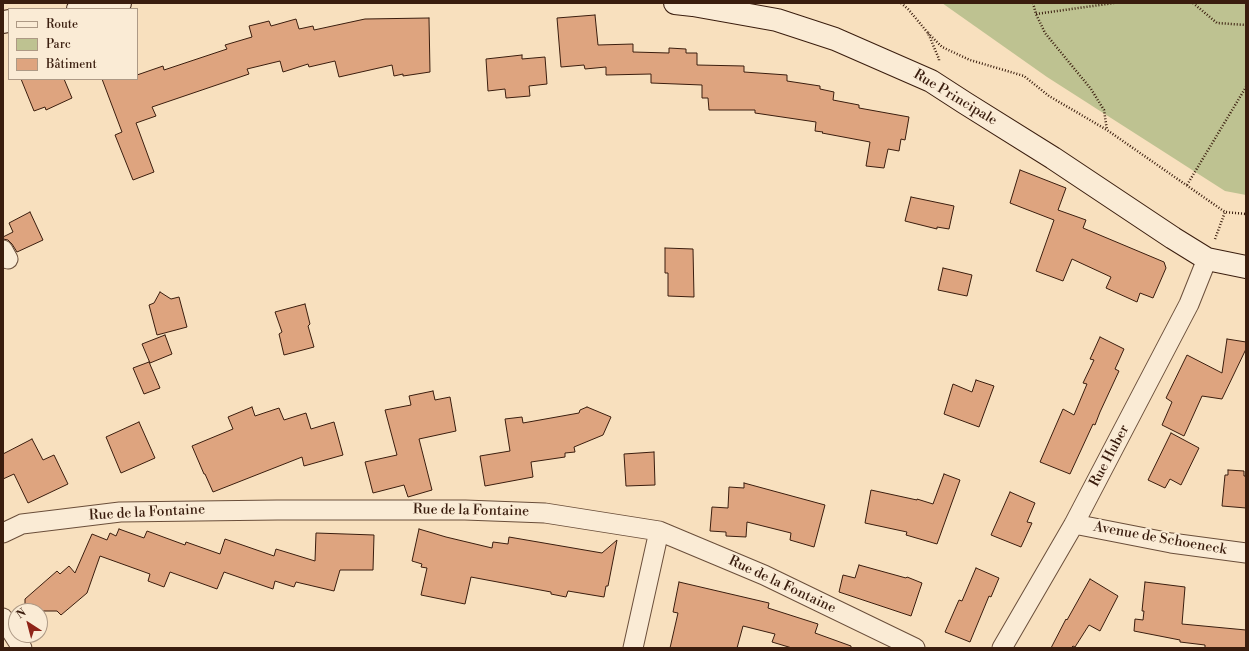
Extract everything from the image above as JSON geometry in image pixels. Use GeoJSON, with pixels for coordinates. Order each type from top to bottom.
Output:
{"type":"FeatureCollection","features":[{"type":"Feature","properties":{"kind":"street"},"geometry":{"type":"LineString","coordinates":[[85,8],[120,3]]}},
{"type":"Feature","properties":{"kind":"street","name":"Rue Principale"},"geometry":{"type":"LineString","coordinates":[[675,3],[777,20],[835,39],[931,81],[1054,158],[1173,238],[1207,259]]}},
{"type":"Feature","properties":{"kind":"street"},"geometry":{"type":"LineString","coordinates":[[1207,259],[1246,267]]}},
{"type":"Feature","properties":{"kind":"street","name":"Rue Huber"},"geometry":{"type":"LineString","coordinates":[[1002,648],[1074,524],[1189,304],[1207,259]]}},
{"type":"Feature","properties":{"kind":"street","name":"Rue de la Fontaine"},"geometry":{"type":"LineString","coordinates":[[3,533],[22,524],[120,512],[465,510],[545,513],[659,531],[764,575],[915,648]]}},
{"type":"Feature","properties":{"kind":"street","name":"Avenue de Schoeneck"},"geometry":{"type":"LineString","coordinates":[[1074,524],[1171,543],[1246,553]]}},
{"type":"Feature","properties":{"kind":"street"},"geometry":{"type":"LineString","coordinates":[[633,648],[659,531]]}},
{"type":"Feature","properties":{"kind":"street"},"geometry":{"type":"LineString","coordinates":[[3,618],[22,648]]}},
{"type":"Feature","properties":{"kind":"path"},"geometry":{"type":"LineString","coordinates":[[900,3],[908,9],[942,47],[970,60],[1024,76],[1049,96],[1107,130],[1226,212],[1246,214]]}},
{"type":"Feature","properties":{"kind":"path"},"geometry":{"type":"LineString","coordinates":[[1033,3],[1036,14],[1045,33],[1091,89],[1104,110],[1107,130]]}},
{"type":"Feature","properties":{"kind":"path"},"geometry":{"type":"LineString","coordinates":[[1036,14],[1114,3]]}},
{"type":"Feature","properties":{"kind":"path"},"geometry":{"type":"LineString","coordinates":[[1194,3],[1218,23],[1246,25]]}},
{"type":"Feature","properties":{"kind":"path"},"geometry":{"type":"LineString","coordinates":[[928,33],[939,59],[931,81]]}},
{"type":"Feature","properties":{"kind":"path"},"geometry":{"type":"LineString","coordinates":[[1187,185],[1246,87]]}},
{"type":"Feature","properties":{"kind":"path"},"geometry":{"type":"LineString","coordinates":[[1207,259],[1226,212]]}},
{"type":"Feature","properties":{"kind":"green space"},"geometry":{"type":"Polygon","coordinates":[[[942,3],[1246,3],[1246,195],[1225,191],[1047,77],[942,3]]]}},
{"type":"Feature","properties":{"kind":"building"},"geometry":{"type":"Polygon","coordinates":[[[595,15],[598,45],[633,44],[633,52],[669,53],[669,48],[686,49],[686,53],[697,53],[697,65],[744,66],[744,72],[787,75],[787,81],[820,86],[820,89],[834,92],[833,100],[859,105],[859,108],[909,117],[905,140],[901,139],[899,151],[888,149],[884,168],[866,166],[870,142],[815,131],[816,122],[755,113],[755,110],[709,110],[708,98],[702,98],[702,85],[651,83],[651,74],[606,75],[606,67],[585,69],[584,65],[561,67],[557,18],[595,15]]]}},
{"type":"Feature","properties":{"kind":"building"},"geometry":{"type":"Polygon","coordinates":[[[429,18],[430,72],[394,76],[392,65],[339,77],[335,61],[309,67],[308,64],[283,72],[280,61],[247,69],[249,74],[152,107],[156,116],[136,123],[154,172],[133,180],[115,135],[122,132],[102,80],[138,80],[138,75],[163,66],[164,70],[227,49],[225,45],[252,37],[249,26],[269,21],[271,26],[296,19],[299,29],[313,26],[314,30],[365,19],[429,18]]]}},
{"type":"Feature","properties":{"kind":"building"},"geometry":{"type":"Polygon","coordinates":[[[522,55],[522,59],[545,57],[547,84],[529,86],[530,96],[506,98],[505,89],[488,91],[486,59],[522,55]]]}},
{"type":"Feature","properties":{"kind":"building"},"geometry":{"type":"Polygon","coordinates":[[[21,80],[64,80],[72,98],[46,110],[45,107],[34,111],[21,80]]]}},
{"type":"Feature","properties":{"kind":"building"},"geometry":{"type":"Polygon","coordinates":[[[1020,170],[1066,188],[1058,210],[1086,220],[1083,228],[1164,262],[1166,268],[1153,298],[1140,293],[1137,302],[1106,288],[1111,277],[1072,259],[1063,281],[1036,271],[1054,220],[1010,203],[1020,170]]]}},
{"type":"Feature","properties":{"kind":"building"},"geometry":{"type":"Polygon","coordinates":[[[911,197],[954,206],[949,229],[937,227],[937,229],[905,221],[911,197]]]}},
{"type":"Feature","properties":{"kind":"building"},"geometry":{"type":"Polygon","coordinates":[[[30,212],[43,240],[17,252],[12,244],[8,240],[3,239],[3,237],[13,232],[9,223],[30,212]]]}},
{"type":"Feature","properties":{"kind":"building"},"geometry":{"type":"Polygon","coordinates":[[[665,248],[693,249],[694,297],[668,296],[668,273],[665,273],[665,248]]]}},
{"type":"Feature","properties":{"kind":"building"},"geometry":{"type":"Polygon","coordinates":[[[943,268],[972,275],[967,296],[938,290],[943,268]]]}},
{"type":"Feature","properties":{"kind":"building"},"geometry":{"type":"Polygon","coordinates":[[[160,292],[171,299],[179,297],[187,327],[157,335],[149,305],[154,303],[160,292]]]}},
{"type":"Feature","properties":{"kind":"building"},"geometry":{"type":"Polygon","coordinates":[[[305,304],[310,324],[308,326],[314,347],[284,355],[279,334],[282,332],[275,312],[305,304]]]}},
{"type":"Feature","properties":{"kind":"building"},"geometry":{"type":"Polygon","coordinates":[[[165,335],[172,354],[150,363],[142,344],[165,335]]]}},
{"type":"Feature","properties":{"kind":"building"},"geometry":{"type":"Polygon","coordinates":[[[1100,337],[1124,349],[1115,369],[1119,371],[1095,425],[1093,424],[1070,474],[1040,462],[1063,409],[1074,415],[1087,384],[1083,383],[1094,360],[1090,359],[1100,337]]]}},
{"type":"Feature","properties":{"kind":"building"},"geometry":{"type":"Polygon","coordinates":[[[1227,339],[1246,342],[1246,349],[1222,399],[1202,396],[1184,436],[1162,425],[1172,402],[1166,398],[1187,355],[1222,373],[1227,339]]]}},
{"type":"Feature","properties":{"kind":"building"},"geometry":{"type":"Polygon","coordinates":[[[149,362],[160,388],[144,394],[133,368],[149,362]]]}},
{"type":"Feature","properties":{"kind":"building"},"geometry":{"type":"Polygon","coordinates":[[[976,380],[994,386],[979,427],[944,414],[953,384],[972,392],[976,380]]]}},
{"type":"Feature","properties":{"kind":"building"},"geometry":{"type":"Polygon","coordinates":[[[433,391],[435,400],[450,397],[456,431],[419,439],[432,490],[408,497],[404,485],[373,493],[365,462],[397,455],[385,410],[411,405],[409,396],[433,391]]]}},
{"type":"Feature","properties":{"kind":"building"},"geometry":{"type":"Polygon","coordinates":[[[252,407],[255,416],[279,408],[284,420],[306,413],[311,429],[334,422],[343,455],[304,466],[302,457],[213,492],[192,446],[233,429],[228,417],[252,407]]]}},
{"type":"Feature","properties":{"kind":"building"},"geometry":{"type":"Polygon","coordinates":[[[587,407],[611,417],[603,435],[574,447],[575,452],[565,453],[565,457],[531,462],[533,477],[485,486],[480,456],[510,451],[505,419],[522,417],[523,423],[579,413],[580,410],[587,407]]]}},
{"type":"Feature","properties":{"kind":"building"},"geometry":{"type":"Polygon","coordinates":[[[139,422],[155,458],[121,473],[106,437],[139,422]]]}},
{"type":"Feature","properties":{"kind":"building"},"geometry":{"type":"Polygon","coordinates":[[[1171,433],[1199,448],[1181,485],[1170,479],[1165,488],[1148,480],[1171,433]]]}},
{"type":"Feature","properties":{"kind":"building"},"geometry":{"type":"Polygon","coordinates":[[[32,439],[43,460],[54,455],[68,484],[28,503],[14,474],[3,479],[3,454],[32,439]]]}},
{"type":"Feature","properties":{"kind":"building"},"geometry":{"type":"Polygon","coordinates":[[[654,452],[655,485],[626,486],[624,454],[654,452]]]}},
{"type":"Feature","properties":{"kind":"building"},"geometry":{"type":"Polygon","coordinates":[[[1228,470],[1244,471],[1244,476],[1246,476],[1246,508],[1222,506],[1225,475],[1228,475],[1228,470]]]}},
{"type":"Feature","properties":{"kind":"building"},"geometry":{"type":"Polygon","coordinates":[[[944,474],[960,480],[937,544],[906,535],[907,532],[865,523],[871,490],[917,499],[933,504],[944,474]]]}},
{"type":"Feature","properties":{"kind":"building"},"geometry":{"type":"Polygon","coordinates":[[[744,483],[825,505],[814,547],[790,540],[791,533],[747,522],[746,537],[726,536],[726,532],[710,531],[712,507],[728,508],[729,487],[744,488],[744,483]]]}},
{"type":"Feature","properties":{"kind":"building"},"geometry":{"type":"Polygon","coordinates":[[[1010,492],[1035,503],[1027,522],[1032,523],[1021,547],[991,535],[1010,492]]]}},
{"type":"Feature","properties":{"kind":"building"},"geometry":{"type":"Polygon","coordinates":[[[119,529],[144,538],[147,531],[185,545],[186,542],[220,554],[225,539],[274,556],[276,549],[315,561],[316,533],[374,535],[373,570],[340,570],[334,591],[296,582],[294,587],[275,581],[273,589],[224,572],[217,589],[170,572],[164,587],[148,581],[150,574],[100,556],[87,593],[61,615],[57,611],[48,611],[48,603],[25,603],[25,599],[57,571],[60,574],[69,566],[75,573],[92,534],[107,540],[110,533],[116,536],[119,529]]]}},
{"type":"Feature","properties":{"kind":"building"},"geometry":{"type":"Polygon","coordinates":[[[419,529],[492,548],[493,542],[508,544],[509,537],[602,553],[617,540],[608,586],[606,586],[604,597],[568,591],[566,597],[551,594],[551,592],[471,577],[465,604],[421,595],[427,568],[421,567],[422,564],[412,561],[419,529]]]}},
{"type":"Feature","properties":{"kind":"building"},"geometry":{"type":"Polygon","coordinates":[[[859,565],[906,578],[907,577],[922,583],[911,616],[839,592],[843,575],[855,578],[859,565]]]}},
{"type":"Feature","properties":{"kind":"building"},"geometry":{"type":"Polygon","coordinates":[[[976,568],[999,578],[991,597],[989,596],[970,642],[945,632],[959,600],[962,601],[976,568]]]}},
{"type":"Feature","properties":{"kind":"building"},"geometry":{"type":"Polygon","coordinates":[[[1090,579],[1118,596],[1100,631],[1089,625],[1075,647],[1051,648],[1066,619],[1067,620],[1090,579]]]}},
{"type":"Feature","properties":{"kind":"building"},"geometry":{"type":"Polygon","coordinates":[[[679,582],[769,603],[768,608],[818,624],[815,633],[851,646],[851,648],[792,648],[772,642],[775,634],[743,626],[737,648],[670,648],[678,613],[673,612],[679,582]]]}},
{"type":"Feature","properties":{"kind":"building"},"geometry":{"type":"Polygon","coordinates":[[[1145,582],[1185,587],[1182,624],[1246,630],[1246,648],[1205,648],[1205,645],[1180,642],[1180,640],[1134,631],[1135,619],[1143,620],[1144,611],[1142,611],[1145,582]]]}}]}
